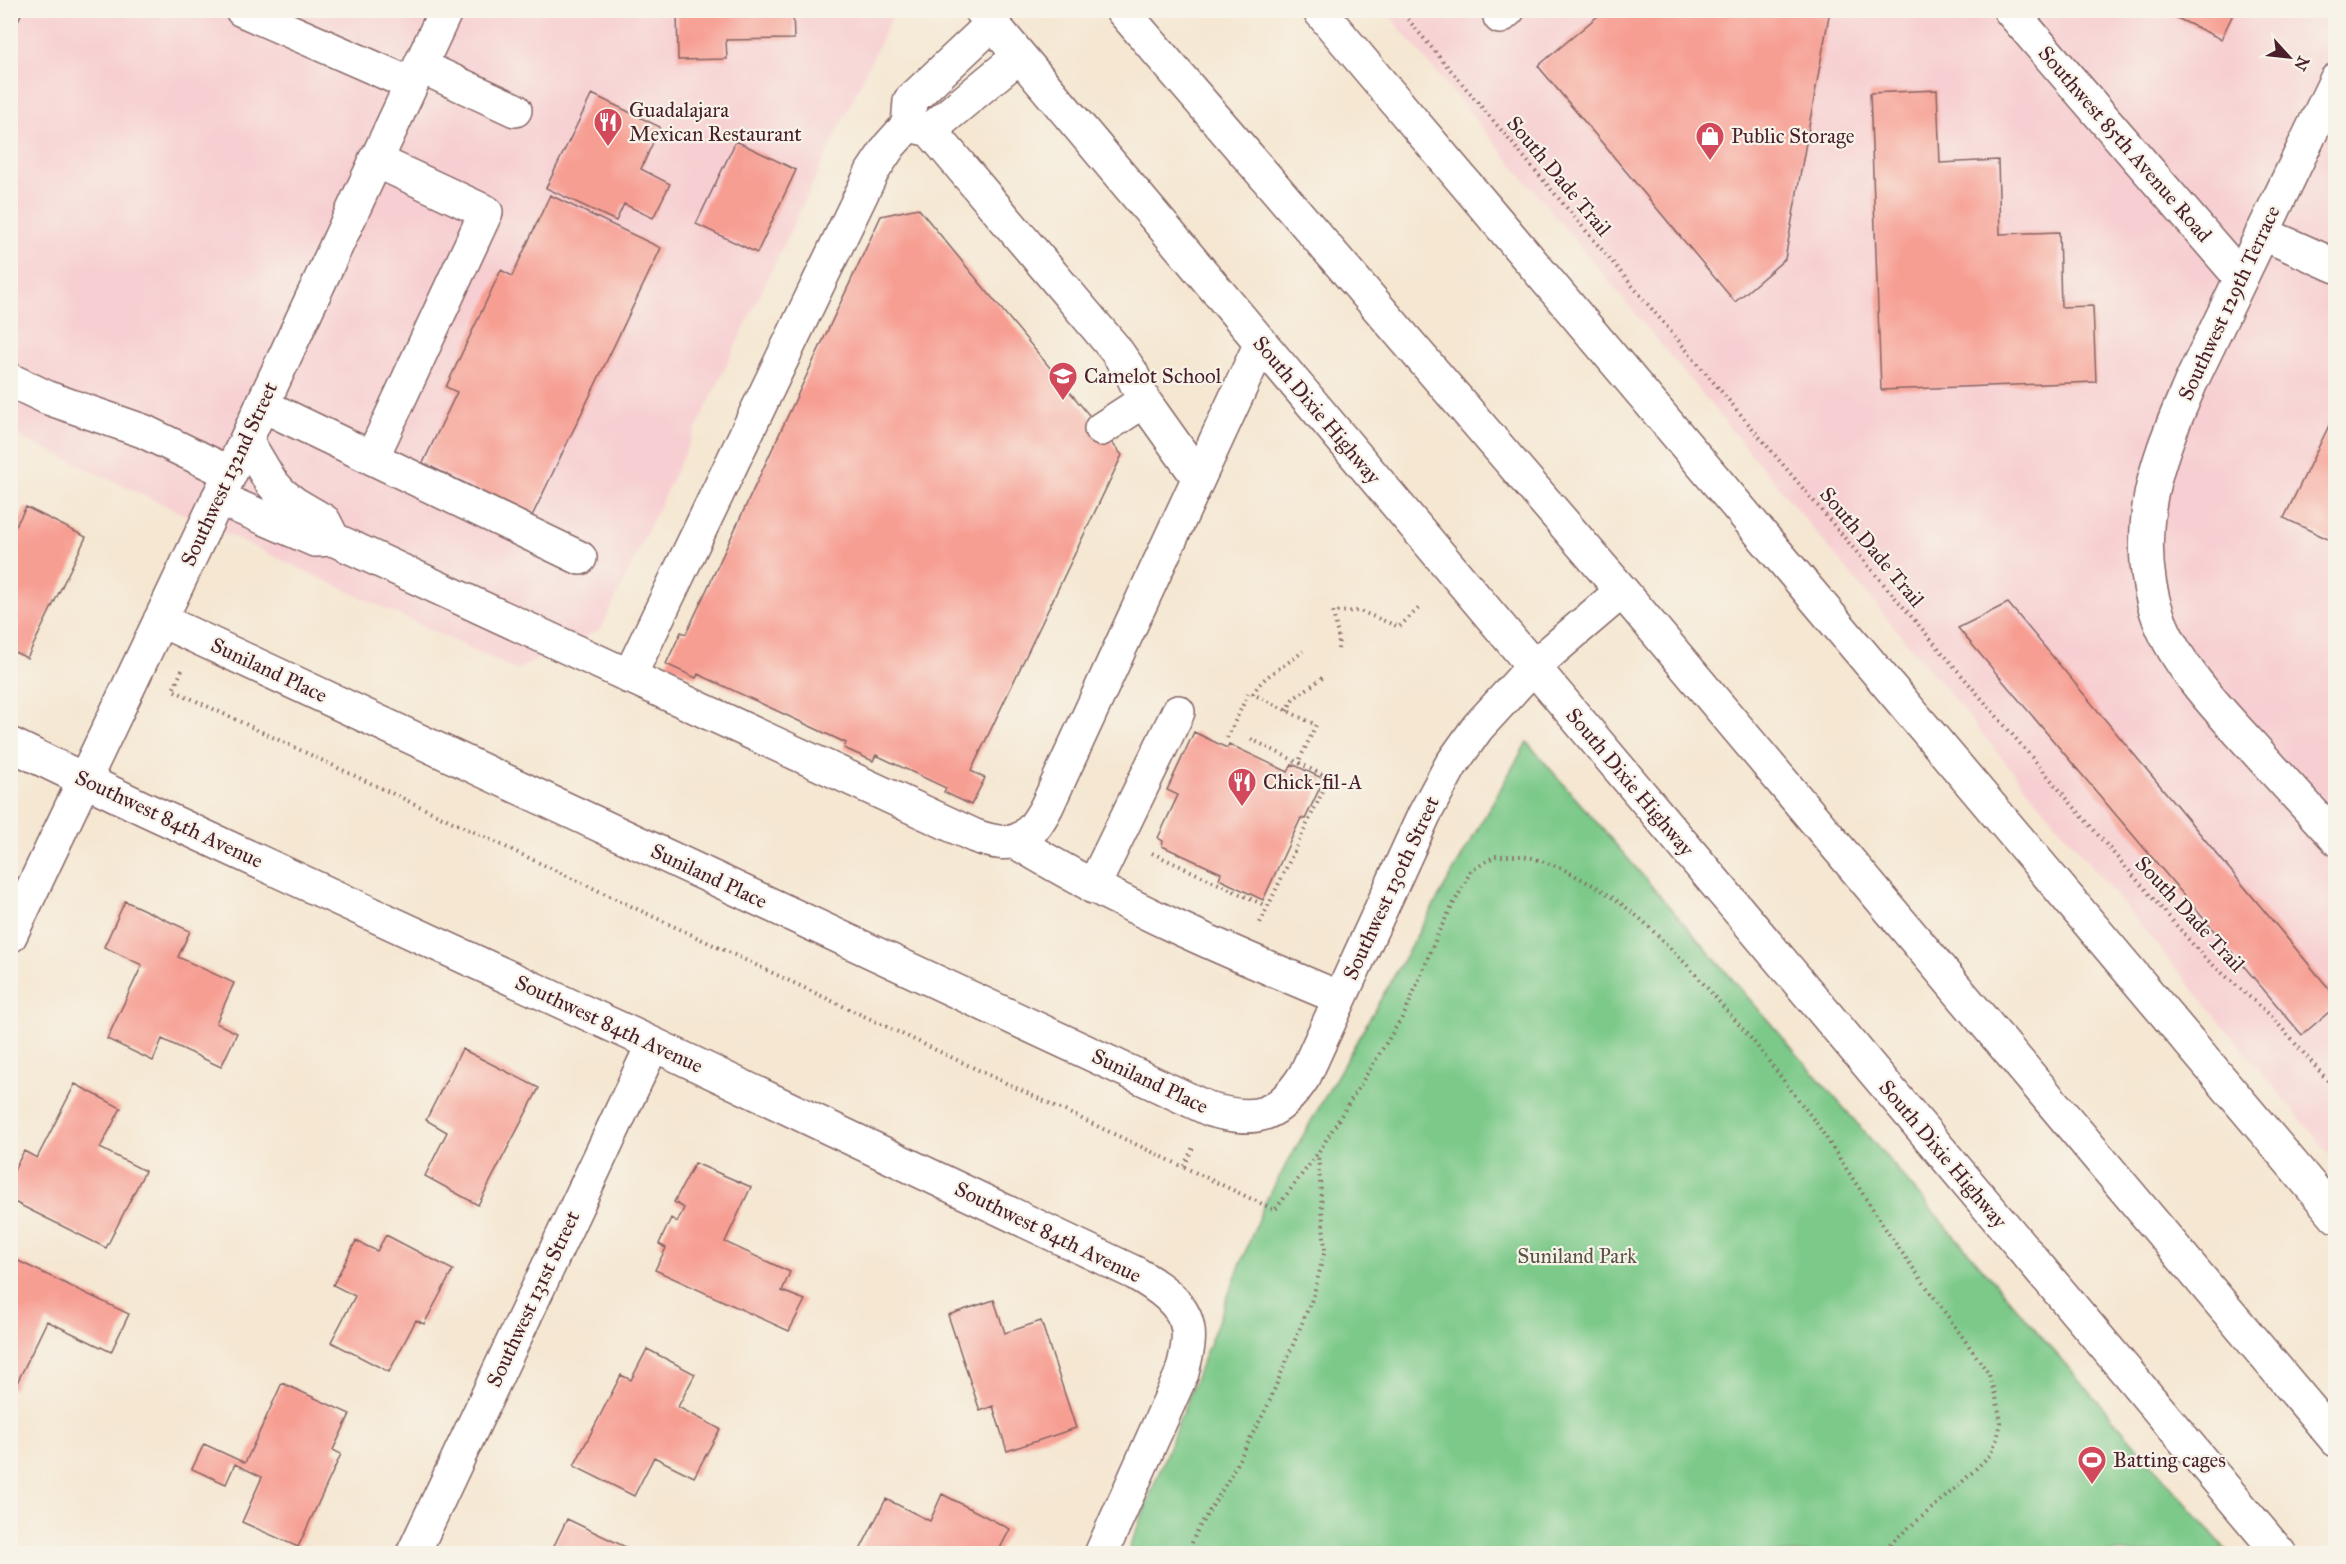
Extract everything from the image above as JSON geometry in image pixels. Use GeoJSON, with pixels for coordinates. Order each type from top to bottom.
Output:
{"type":"FeatureCollection","features":[{"type":"Feature","properties":{"kind":"main road"},"geometry":{"type":"LineString","coordinates":[[242,10],[515,110]]}},
{"type":"Feature","properties":{"kind":"main road","name":"Southwest 132nd Street"},"geometry":{"type":"LineString","coordinates":[[10,936],[246,440],[446,10]]}},
{"type":"Feature","properties":{"kind":"main road"},"geometry":{"type":"LineString","coordinates":[[1122,10],[1622,591],[2336,1440]]}},
{"type":"Feature","properties":{"kind":"main road"},"geometry":{"type":"LineString","coordinates":[[1319,10],[2336,1216]]}},
{"type":"Feature","properties":{"kind":"main road","name":"Southwest 85th Avenue Road"},"geometry":{"type":"LineString","coordinates":[[2010,10],[2241,278]]}},
{"type":"Feature","properties":{"kind":"main road"},"geometry":{"type":"LineString","coordinates":[[987,17],[910,101],[919,127],[1115,349],[1131,372],[1144,401],[1198,477]]}},
{"type":"Feature","properties":{"kind":"main road","name":"South Dixie Highway"},"geometry":{"type":"LineString","coordinates":[[987,17],[1018,57],[2280,1554]]}},
{"type":"Feature","properties":{"kind":"main road"},"geometry":{"type":"LineString","coordinates":[[629,677],[834,283],[880,158],[919,127],[1018,57]]}},
{"type":"Feature","properties":{"kind":"main road","name":"Southwest 129th Terrace"},"geometry":{"type":"LineString","coordinates":[[2336,80],[2170,431],[2156,474],[2146,535],[2151,593],[2159,620],[2172,647],[2219,710],[2336,838]]}},
{"type":"Feature","properties":{"kind":"main road"},"geometry":{"type":"LineString","coordinates":[[372,458],[486,212],[375,160]]}},
{"type":"Feature","properties":{"kind":"main road"},"geometry":{"type":"LineString","coordinates":[[2262,233],[2336,266]]}},
{"type":"Feature","properties":{"kind":"main road"},"geometry":{"type":"LineString","coordinates":[[10,380],[48,398],[143,431],[224,485],[315,540],[333,539],[975,836],[1004,844],[1016,842],[1027,836],[1047,806],[1261,344]]}},
{"type":"Feature","properties":{"kind":"main road"},"geometry":{"type":"LineString","coordinates":[[1101,429],[1144,401]]}},
{"type":"Feature","properties":{"kind":"main road"},"geometry":{"type":"LineString","coordinates":[[262,405],[580,558]]}},
{"type":"Feature","properties":{"kind":"main road"},"geometry":{"type":"LineString","coordinates":[[246,440],[266,474],[282,494],[324,521],[333,539]]}},
{"type":"Feature","properties":{"kind":"main road","name":"Southwest 130th Street"},"geometry":{"type":"LineString","coordinates":[[1263,1115],[1276,1109],[1298,1087],[1305,1076],[1424,815],[1450,765],[1478,727],[1533,667],[1622,591]]}},
{"type":"Feature","properties":{"kind":"main road","name":"Suniland Place"},"geometry":{"type":"LineString","coordinates":[[160,620],[1211,1110],[1232,1116],[1263,1115]]}},
{"type":"Feature","properties":{"kind":"main road"},"geometry":{"type":"LineString","coordinates":[[1093,887],[1178,712]]}},
{"type":"Feature","properties":{"kind":"main road","name":"Southwest 84th Avenue"},"geometry":{"type":"LineString","coordinates":[[10,744],[147,810],[653,1044],[1135,1273],[1166,1293],[1179,1309],[1188,1329],[1188,1347],[1182,1373],[1101,1554]]}},
{"type":"Feature","properties":{"kind":"main road"},"geometry":{"type":"LineString","coordinates":[[1016,842],[1093,887],[1264,966],[1340,998]]}},
{"type":"Feature","properties":{"kind":"main road","name":"Southwest 131st Street"},"geometry":{"type":"LineString","coordinates":[[413,1554],[653,1044]]}},
{"type":"Feature","properties":{"kind":"path","name":"South Dade Trail"},"geometry":{"type":"LineString","coordinates":[[1400,10],[1870,568],[2131,873],[2204,957],[2270,1015],[2336,1090]]}},
{"type":"Feature","properties":{"kind":"path"},"geometry":{"type":"LineString","coordinates":[[1338,649],[1339,640],[1333,612],[1360,611],[1399,627],[1420,607]]}},
{"type":"Feature","properties":{"kind":"path"},"geometry":{"type":"LineString","coordinates":[[1253,694],[1259,683],[1303,651]]}},
{"type":"Feature","properties":{"kind":"path"},"geometry":{"type":"LineString","coordinates":[[185,664],[173,690],[1275,1210],[1318,1153],[1360,1089],[1406,1011],[1439,932],[1471,871],[1495,856],[1533,858],[1561,868],[1600,889],[1643,921],[1689,968],[1754,1042],[1817,1124],[1893,1240],[1989,1374],[2001,1422],[1998,1439],[1990,1455],[1958,1486],[1878,1554]]}},
{"type":"Feature","properties":{"kind":"path"},"geometry":{"type":"LineString","coordinates":[[1287,711],[1293,699],[1325,676]]}},
{"type":"Feature","properties":{"kind":"path"},"geometry":{"type":"LineString","coordinates":[[1227,738],[1249,692],[1316,725],[1298,763]]}},
{"type":"Feature","properties":{"kind":"path"},"geometry":{"type":"LineString","coordinates":[[1251,739],[1329,778],[1258,922],[1265,926]]}},
{"type":"Feature","properties":{"kind":"path"},"geometry":{"type":"LineString","coordinates":[[1146,850],[1266,906]]}},
{"type":"Feature","properties":{"kind":"path"},"geometry":{"type":"LineString","coordinates":[[1184,1166],[1197,1139]]}},
{"type":"Feature","properties":{"kind":"path"},"geometry":{"type":"LineString","coordinates":[[1187,1554],[1198,1529],[1226,1484],[1263,1414],[1313,1297],[1325,1250],[1318,1153]]}},
{"type":"Feature","properties":{"kind":"shaded area"},"geometry":{"type":"Polygon","coordinates":[[[887,10],[892,17],[601,629],[516,670],[11,433],[11,11],[887,10]]]}},
{"type":"Feature","properties":{"kind":"shaded area"},"geometry":{"type":"Polygon","coordinates":[[[1385,11],[2335,11],[2335,1161],[1392,19],[1385,11]]]}},
{"type":"Feature","properties":{"kind":"green space","name":"Suniland Park"},"geometry":{"type":"Polygon","coordinates":[[[1527,742],[2229,1553],[1127,1554],[1264,1204],[1527,742]]]}},
{"type":"Feature","properties":{"kind":"building"},"geometry":{"type":"Polygon","coordinates":[[[10,10],[23,10],[10,38],[10,10]]]}},
{"type":"Feature","properties":{"kind":"building"},"geometry":{"type":"Polygon","coordinates":[[[677,10],[793,10],[794,39],[726,40],[727,59],[678,60],[677,10]]]}},
{"type":"Feature","properties":{"kind":"building","name":"Public Storage"},"geometry":{"type":"Polygon","coordinates":[[[1605,10],[1830,10],[1785,259],[1735,302],[1538,66],[1605,10]]]}},
{"type":"Feature","properties":{"kind":"building"},"geometry":{"type":"Polygon","coordinates":[[[2160,10],[2235,10],[2221,39],[2160,10]]]}},
{"type":"Feature","properties":{"kind":"building"},"geometry":{"type":"Polygon","coordinates":[[[1937,90],[1940,163],[1998,160],[2000,234],[2059,232],[2061,307],[2093,306],[2096,382],[1881,390],[1870,93],[1937,90]]]}},
{"type":"Feature","properties":{"kind":"building","name":"Guadalajara Mexican Restaurant"},"geometry":{"type":"Polygon","coordinates":[[[592,94],[660,127],[641,169],[670,184],[653,218],[624,204],[616,221],[546,188],[592,94]]]}},
{"type":"Feature","properties":{"kind":"building"},"geometry":{"type":"Polygon","coordinates":[[[736,141],[796,170],[757,253],[696,224],[736,141]]]}},
{"type":"Feature","properties":{"kind":"building"},"geometry":{"type":"Polygon","coordinates":[[[550,195],[661,248],[532,516],[423,463],[457,392],[446,387],[501,270],[512,276],[550,195]]]}},
{"type":"Feature","properties":{"kind":"building"},"geometry":{"type":"Polygon","coordinates":[[[918,208],[1122,455],[971,771],[985,778],[971,805],[944,792],[946,788],[876,755],[873,761],[844,748],[846,743],[698,674],[696,678],[666,664],[681,632],[686,634],[881,216],[918,208]]]}},
{"type":"Feature","properties":{"kind":"building"},"geometry":{"type":"Polygon","coordinates":[[[2336,411],[2336,543],[2284,518],[2336,411]]]}},
{"type":"Feature","properties":{"kind":"building"},"geometry":{"type":"Polygon","coordinates":[[[26,507],[86,537],[27,658],[10,650],[10,530],[13,531],[26,507]]]}},
{"type":"Feature","properties":{"kind":"building"},"geometry":{"type":"Polygon","coordinates":[[[2008,603],[2336,997],[2336,1006],[2302,1035],[1958,628],[2008,603]]]}},
{"type":"Feature","properties":{"kind":"building","name":"Chick-fil-A"},"geometry":{"type":"Polygon","coordinates":[[[1194,732],[1227,748],[1229,744],[1288,772],[1292,764],[1324,779],[1305,819],[1301,818],[1263,900],[1219,879],[1221,873],[1162,846],[1163,841],[1158,838],[1178,795],[1167,790],[1194,732]]]}},
{"type":"Feature","properties":{"kind":"building"},"geometry":{"type":"Polygon","coordinates":[[[125,901],[190,931],[178,957],[234,983],[216,1023],[237,1033],[221,1067],[162,1039],[153,1061],[107,1039],[142,965],[104,947],[125,901]]]}},
{"type":"Feature","properties":{"kind":"building"},"geometry":{"type":"Polygon","coordinates":[[[462,1049],[539,1088],[478,1205],[425,1176],[447,1132],[426,1120],[462,1049]]]}},
{"type":"Feature","properties":{"kind":"building"},"geometry":{"type":"Polygon","coordinates":[[[75,1084],[121,1108],[100,1148],[145,1171],[106,1248],[10,1200],[10,1178],[24,1151],[37,1158],[75,1084]]]}},
{"type":"Feature","properties":{"kind":"building"},"geometry":{"type":"Polygon","coordinates":[[[695,1163],[751,1187],[725,1242],[790,1272],[782,1291],[805,1300],[789,1331],[655,1270],[666,1248],[659,1244],[671,1218],[677,1222],[684,1208],[674,1202],[695,1163]]]}},
{"type":"Feature","properties":{"kind":"building"},"geometry":{"type":"Polygon","coordinates":[[[386,1235],[453,1270],[424,1324],[416,1320],[389,1372],[331,1342],[355,1296],[333,1285],[356,1241],[377,1251],[386,1235]]]}},
{"type":"Feature","properties":{"kind":"building"},"geometry":{"type":"Polygon","coordinates":[[[10,1257],[129,1314],[111,1352],[47,1321],[14,1389],[10,1388],[10,1257]]]}},
{"type":"Feature","properties":{"kind":"building"},"geometry":{"type":"Polygon","coordinates":[[[994,1300],[1005,1333],[1041,1321],[1076,1428],[1007,1451],[993,1406],[980,1411],[948,1315],[994,1300]]]}},
{"type":"Feature","properties":{"kind":"building"},"geometry":{"type":"Polygon","coordinates":[[[647,1349],[695,1374],[678,1407],[720,1429],[694,1477],[654,1457],[634,1496],[574,1466],[621,1375],[631,1380],[647,1349]]]}},
{"type":"Feature","properties":{"kind":"building"},"geometry":{"type":"Polygon","coordinates":[[[282,1383],[350,1414],[333,1450],[341,1454],[298,1547],[242,1522],[262,1477],[235,1464],[226,1484],[192,1469],[204,1444],[245,1463],[282,1383]]]}},
{"type":"Feature","properties":{"kind":"building"},"geometry":{"type":"Polygon","coordinates":[[[942,1494],[1010,1529],[997,1554],[858,1554],[886,1499],[930,1521],[942,1494]]]}},
{"type":"Feature","properties":{"kind":"building"},"geometry":{"type":"Polygon","coordinates":[[[567,1519],[632,1550],[630,1554],[550,1554],[567,1519]]]}},
{"type":"Feature","properties":{"kind":"place","name":"Guadalajara Mexican Restaurant"},"geometry":{"type":"Point","coordinates":[608,148]}},
{"type":"Feature","properties":{"kind":"place","name":"Public Storage"},"geometry":{"type":"Point","coordinates":[1710,162]}},
{"type":"Feature","properties":{"kind":"place","name":"Camelot School"},"geometry":{"type":"Point","coordinates":[1063,402]}},
{"type":"Feature","properties":{"kind":"place","name":"Chick-fil-A"},"geometry":{"type":"Point","coordinates":[1242,808]}},
{"type":"Feature","properties":{"kind":"place","name":"Batting cages"},"geometry":{"type":"Point","coordinates":[2092,1486]}}]}
